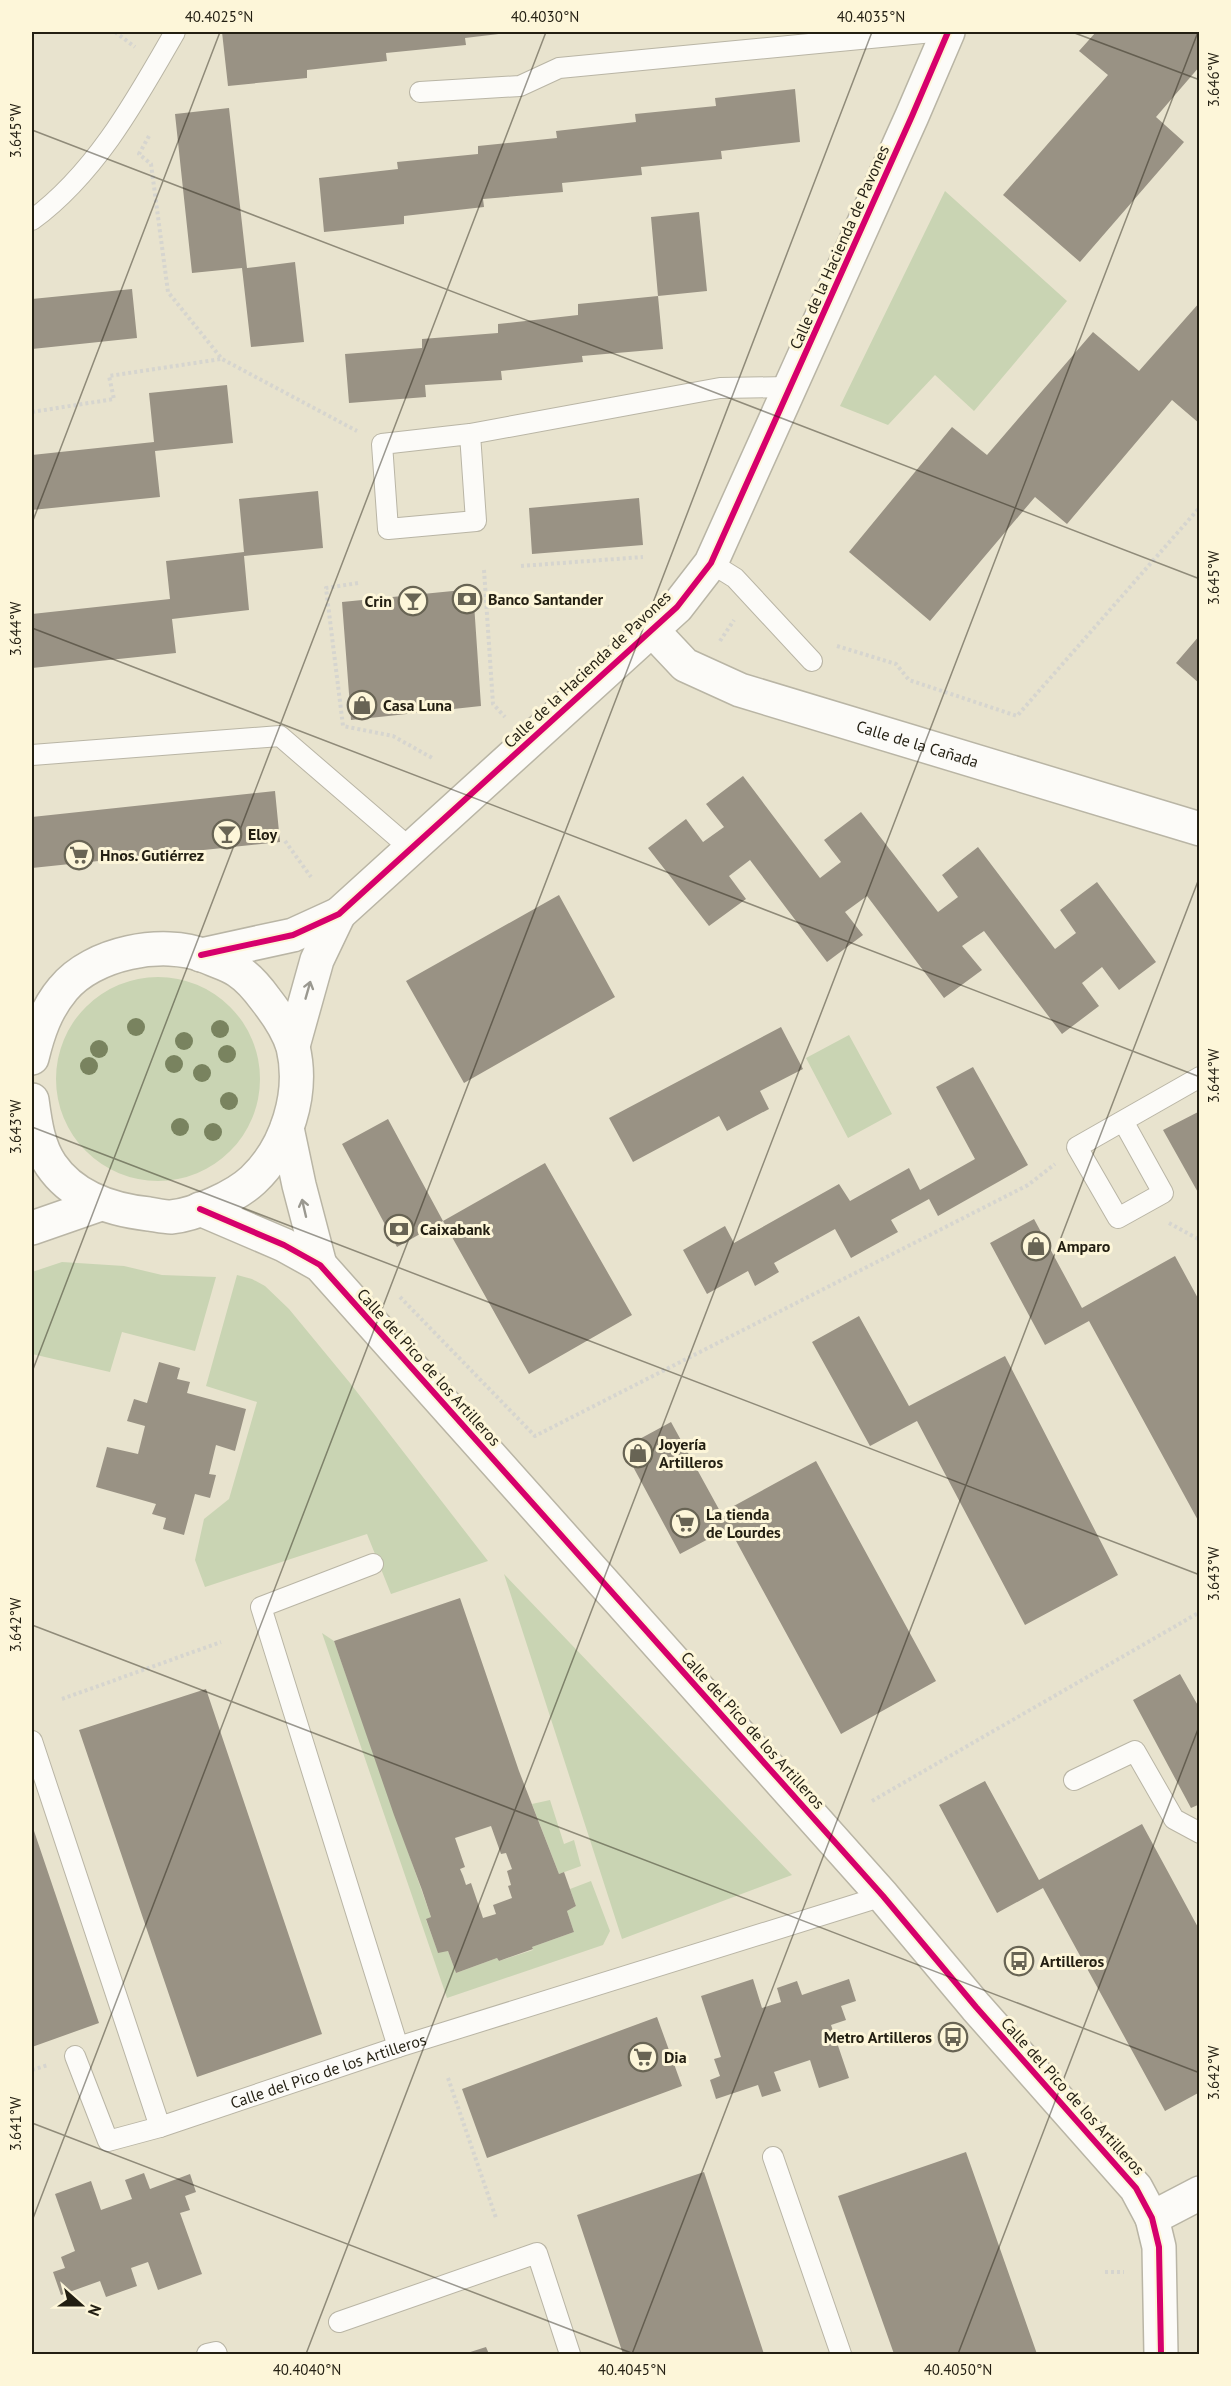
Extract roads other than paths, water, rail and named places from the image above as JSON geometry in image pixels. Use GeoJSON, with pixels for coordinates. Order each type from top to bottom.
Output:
{"type":"FeatureCollection","features":[{"type":"Feature","properties":{"kind":"street","name":"Calle de la Hacienda de Pavones"},"geometry":{"type":"LineString","coordinates":[[201,955],[293,934],[339,914],[677,607],[711,563],[948,32]]}},
{"type":"Feature","properties":{"kind":"street","name":"Calle de la Cañada"},"geometry":{"type":"LineString","coordinates":[[652,630],[685,665],[740,690],[1200,829]]}},
{"type":"Feature","properties":{"kind":"street","name":"Calle de la Hacienda de Pavones"},"geometry":{"type":"LineString","coordinates":[[292,1046],[317,960],[339,914]]}},
{"type":"Feature","properties":{"kind":"street"},"geometry":{"type":"LineString","coordinates":[[32,1058],[37,1034],[46,1013],[64,987],[88,969],[124,952],[173,948],[201,955],[238,970],[258,988],[279,1017],[292,1046],[295,1077],[293,1104],[287,1128],[274,1156],[253,1181],[229,1197],[200,1209],[171,1217],[121,1211],[101,1204],[74,1188],[51,1165],[34,1141],[32,1100]]}},
{"type":"Feature","properties":{"kind":"street"},"geometry":{"type":"LineString","coordinates":[[32,994],[64,987]]}},
{"type":"Feature","properties":{"kind":"street","name":"Calle del Pico de los Artilleros"},"geometry":{"type":"LineString","coordinates":[[287,1128],[320,1265]]}},
{"type":"Feature","properties":{"kind":"street"},"geometry":{"type":"LineString","coordinates":[[32,1228],[101,1204]]}},
{"type":"Feature","properties":{"kind":"street","name":"Calle del Pico de los Artilleros"},"geometry":{"type":"LineString","coordinates":[[200,1209],[284,1245],[320,1265],[883,1896],[976,2007],[1136,2188],[1152,2218],[1159,2247],[1161,2355]]}},
{"type":"Feature","properties":{"kind":"street"},"geometry":{"type":"LineString","coordinates":[[1152,2218],[1200,2193]]}},
{"type":"Feature","properties":{"kind":"lane"},"geometry":{"type":"LineString","coordinates":[[32,220],[56,201],[113,134],[175,32]]}},
{"type":"Feature","properties":{"kind":"lane"},"geometry":{"type":"LineString","coordinates":[[420,92],[520,86],[559,68],[933,32]]}},
{"type":"Feature","properties":{"kind":"lane"},"geometry":{"type":"LineString","coordinates":[[470,434],[476,521],[388,529],[382,444],[470,434],[720,388],[790,387]]}},
{"type":"Feature","properties":{"kind":"lane"},"geometry":{"type":"LineString","coordinates":[[711,563],[735,579],[812,661]]}},
{"type":"Feature","properties":{"kind":"lane"},"geometry":{"type":"LineString","coordinates":[[32,755],[280,736],[411,849]]}},
{"type":"Feature","properties":{"kind":"lane"},"geometry":{"type":"LineString","coordinates":[[1123,1121],[1162,1193],[1118,1218],[1077,1147],[1200,1077]]}},
{"type":"Feature","properties":{"kind":"lane"},"geometry":{"type":"LineString","coordinates":[[373,1564],[261,1607],[398,2047]]}},
{"type":"Feature","properties":{"kind":"lane"},"geometry":{"type":"LineString","coordinates":[[32,1742],[160,2127]]}},
{"type":"Feature","properties":{"kind":"lane"},"geometry":{"type":"LineString","coordinates":[[1074,1780],[1135,1751],[1174,1819],[1200,1833]]}},
{"type":"Feature","properties":{"kind":"lane","name":"Calle del Pico de los Artilleros"},"geometry":{"type":"LineString","coordinates":[[75,2056],[108,2141],[160,2127],[398,2047],[883,1896]]}},
{"type":"Feature","properties":{"kind":"lane"},"geometry":{"type":"LineString","coordinates":[[773,2157],[842,2355]]}},
{"type":"Feature","properties":{"kind":"lane"},"geometry":{"type":"LineString","coordinates":[[339,2322],[537,2253],[570,2355]]}},
{"type":"Feature","properties":{"kind":"lane"},"geometry":{"type":"LineString","coordinates":[[207,2355],[216,2352],[217,2355]]}},
{"type":"Feature","properties":{"kind":"place","name":"Banco Santander"},"geometry":{"type":"Point","coordinates":[467,599]}},
{"type":"Feature","properties":{"kind":"place","name":"Crin"},"geometry":{"type":"Point","coordinates":[413,601]}},
{"type":"Feature","properties":{"kind":"place","name":"Casa Luna"},"geometry":{"type":"Point","coordinates":[362,705]}},
{"type":"Feature","properties":{"kind":"place","name":"Eloy"},"geometry":{"type":"Point","coordinates":[227,834]}},
{"type":"Feature","properties":{"kind":"place","name":"Hnos. Gutiérrez"},"geometry":{"type":"Point","coordinates":[79,855]}},
{"type":"Feature","properties":{"kind":"place","name":"Caixabank"},"geometry":{"type":"Point","coordinates":[399,1229]}},
{"type":"Feature","properties":{"kind":"place","name":"Amparo"},"geometry":{"type":"Point","coordinates":[1036,1246]}},
{"type":"Feature","properties":{"kind":"place","name":"Joyería Artilleros"},"geometry":{"type":"Point","coordinates":[638,1453]}},
{"type":"Feature","properties":{"kind":"place","name":"La tienda de Lourdes"},"geometry":{"type":"Point","coordinates":[685,1523]}},
{"type":"Feature","properties":{"kind":"place","name":"Artilleros"},"geometry":{"type":"Point","coordinates":[1019,1961]}},
{"type":"Feature","properties":{"kind":"place","name":"Metro Artilleros"},"geometry":{"type":"Point","coordinates":[953,2037]}},
{"type":"Feature","properties":{"kind":"place","name":"Dia"},"geometry":{"type":"Point","coordinates":[643,2057]}}]}
